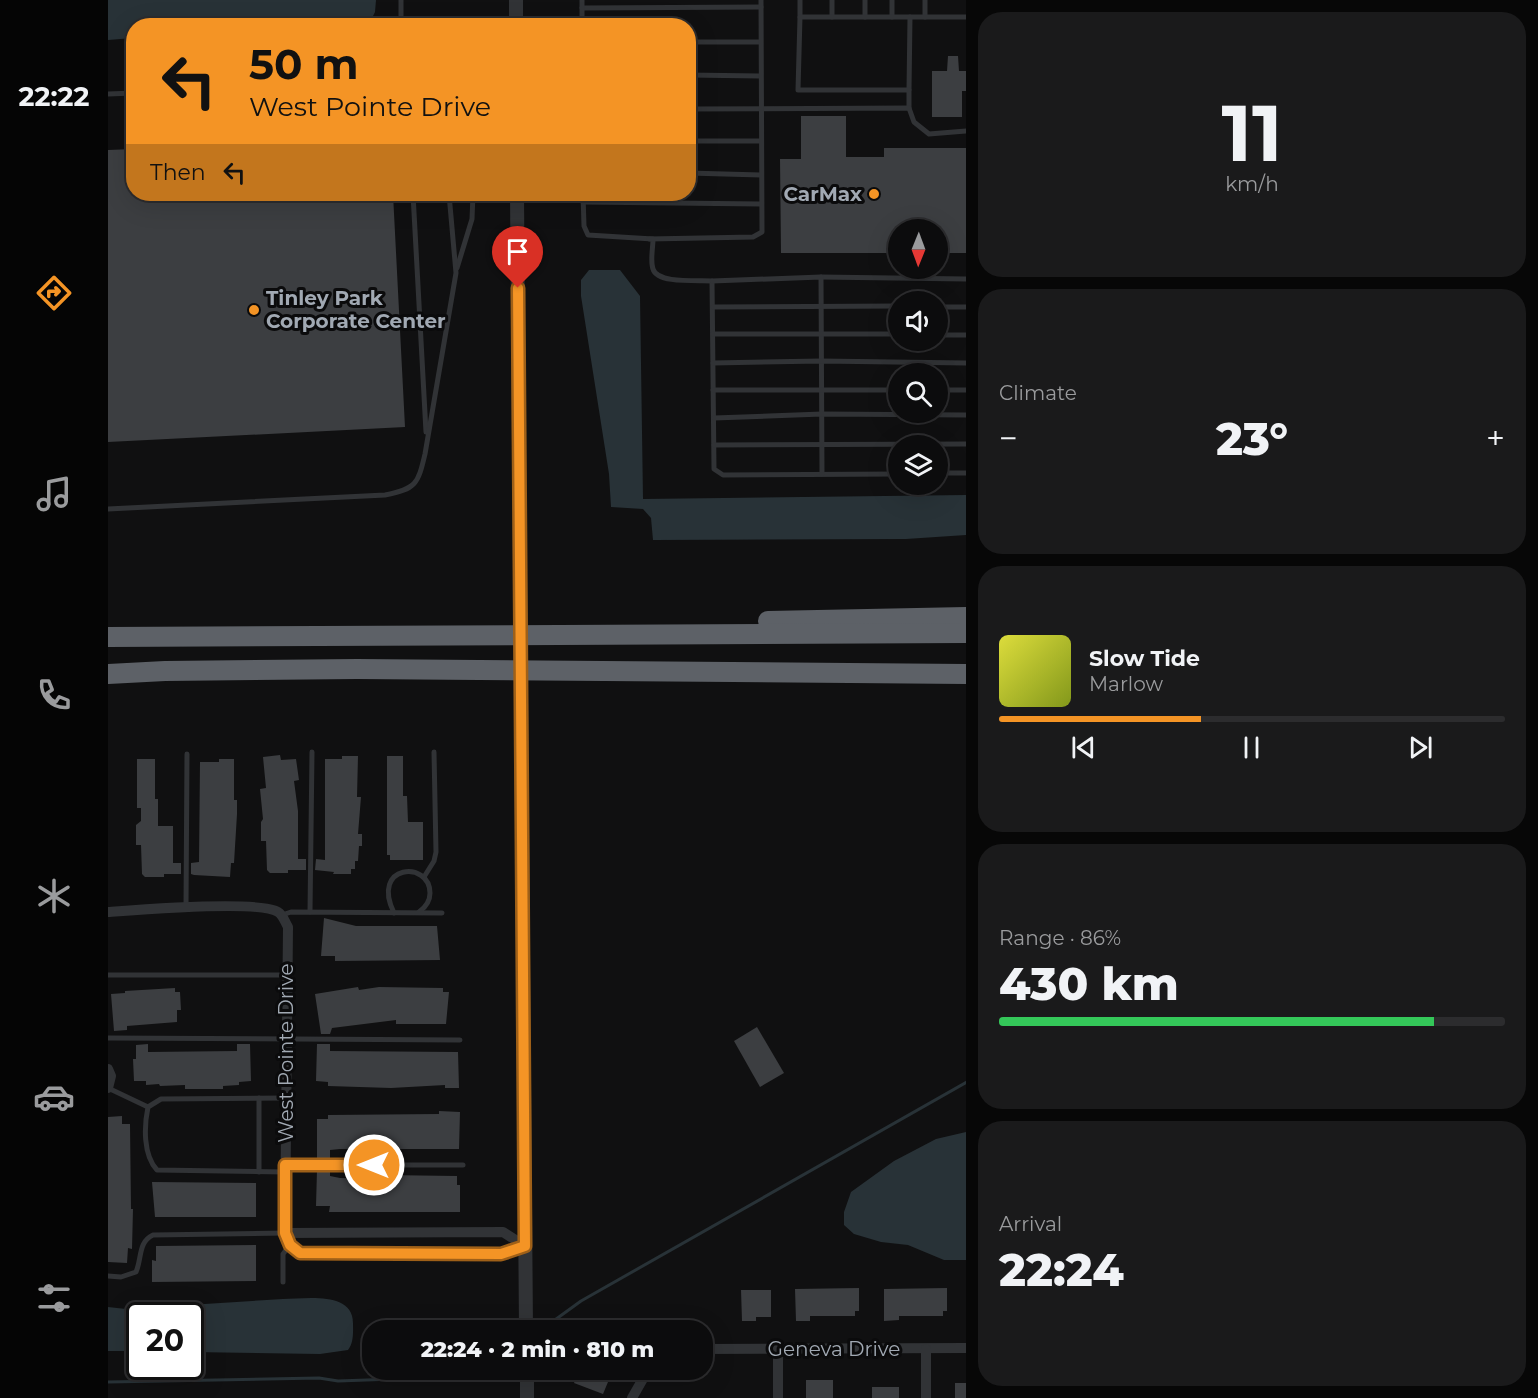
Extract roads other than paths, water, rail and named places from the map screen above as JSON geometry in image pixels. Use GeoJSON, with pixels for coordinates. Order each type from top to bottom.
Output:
{"type":"FeatureCollection","features":[{"type":"Feature","properties":{"kind":"highway"},"geometry":{"type":"LineString","coordinates":[[545,635],[668,622],[966,617]]}},
{"type":"Feature","properties":{"kind":"highway"},"geometry":{"type":"LineString","coordinates":[[108,637],[966,633]]}},
{"type":"Feature","properties":{"kind":"highway"},"geometry":{"type":"LineString","coordinates":[[108,674],[165,671],[357,669],[966,674]]}},
{"type":"Feature","properties":{"kind":"street"},"geometry":{"type":"LineString","coordinates":[[516,0],[516,18]]}},
{"type":"Feature","properties":{"kind":"street"},"geometry":{"type":"LineString","coordinates":[[518,201],[526,1320]]}},
{"type":"Feature","properties":{"kind":"street"},"geometry":{"type":"LineString","coordinates":[[108,912],[186,907],[262,907],[280,914]]}},
{"type":"Feature","properties":{"kind":"street","name":"West Pointe Drive"},"geometry":{"type":"LineString","coordinates":[[280,914],[288,927],[285,1233],[290,1245]]}},
{"type":"Feature","properties":{"kind":"street"},"geometry":{"type":"LineString","coordinates":[[108,1069],[111,1076],[108,1088]]}},
{"type":"Feature","properties":{"kind":"street"},"geometry":{"type":"LineString","coordinates":[[285,1233],[503,1232],[525,1246]]}},
{"type":"Feature","properties":{"kind":"street"},"geometry":{"type":"LineString","coordinates":[[290,1245],[300,1253],[501,1254],[525,1246]]}},
{"type":"Feature","properties":{"kind":"street"},"geometry":{"type":"LineString","coordinates":[[778,1348],[778,1398]]}},
{"type":"Feature","properties":{"kind":"street","name":"Geneva Drive"},"geometry":{"type":"LineString","coordinates":[[713,1349],[966,1348]]}},
{"type":"Feature","properties":{"kind":"street"},"geometry":{"type":"LineString","coordinates":[[926,1349],[926,1398]]}},
{"type":"Feature","properties":{"kind":"street"},"geometry":{"type":"LineString","coordinates":[[527,1380],[527,1398]]}},
{"type":"Feature","properties":{"kind":"street"},"geometry":{"type":"LineString","coordinates":[[632,1398],[642,1380]]}},
{"type":"Feature","properties":{"kind":"lane"},"geometry":{"type":"LineString","coordinates":[[401,0],[401,18]]}},
{"type":"Feature","properties":{"kind":"lane"},"geometry":{"type":"LineString","coordinates":[[582,0],[582,18]]}},
{"type":"Feature","properties":{"kind":"lane"},"geometry":{"type":"LineString","coordinates":[[761,0],[762,232],[753,237],[649,239],[588,235],[584,226],[583,202],[761,204]]}},
{"type":"Feature","properties":{"kind":"lane"},"geometry":{"type":"LineString","coordinates":[[800,0],[798,90],[909,90]]}},
{"type":"Feature","properties":{"kind":"lane"},"geometry":{"type":"LineString","coordinates":[[832,0],[832,17]]}},
{"type":"Feature","properties":{"kind":"lane"},"geometry":{"type":"LineString","coordinates":[[865,0],[865,17]]}},
{"type":"Feature","properties":{"kind":"lane"},"geometry":{"type":"LineString","coordinates":[[892,0],[892,17]]}},
{"type":"Feature","properties":{"kind":"lane"},"geometry":{"type":"LineString","coordinates":[[925,0],[925,17]]}},
{"type":"Feature","properties":{"kind":"lane"},"geometry":{"type":"LineString","coordinates":[[582,8],[761,7]]}},
{"type":"Feature","properties":{"kind":"lane"},"geometry":{"type":"LineString","coordinates":[[800,17],[966,16]]}},
{"type":"Feature","properties":{"kind":"lane"},"geometry":{"type":"LineString","coordinates":[[910,17],[909,108],[915,122],[928,134],[966,131]]}},
{"type":"Feature","properties":{"kind":"lane"},"geometry":{"type":"LineString","coordinates":[[696,42],[760,42]]}},
{"type":"Feature","properties":{"kind":"lane"},"geometry":{"type":"LineString","coordinates":[[696,75],[760,76]]}},
{"type":"Feature","properties":{"kind":"lane"},"geometry":{"type":"LineString","coordinates":[[108,94],[126,93]]}},
{"type":"Feature","properties":{"kind":"lane"},"geometry":{"type":"LineString","coordinates":[[696,109],[909,108]]}},
{"type":"Feature","properties":{"kind":"lane"},"geometry":{"type":"LineString","coordinates":[[696,141],[760,141]]}},
{"type":"Feature","properties":{"kind":"lane"},"geometry":{"type":"LineString","coordinates":[[696,173],[761,175]]}},
{"type":"Feature","properties":{"kind":"lane"},"geometry":{"type":"LineString","coordinates":[[413,201],[427,443]]}},
{"type":"Feature","properties":{"kind":"lane"},"geometry":{"type":"LineString","coordinates":[[450,201],[456,273]]}},
{"type":"Feature","properties":{"kind":"lane"},"geometry":{"type":"LineString","coordinates":[[108,509],[385,495],[408,490],[420,475],[456,273],[472,219],[473,201]]}},
{"type":"Feature","properties":{"kind":"lane"},"geometry":{"type":"LineString","coordinates":[[649,239],[653,239],[653,269],[656,275],[665,279],[712,281],[821,278],[966,279]]}},
{"type":"Feature","properties":{"kind":"lane"},"geometry":{"type":"LineString","coordinates":[[821,278],[822,474]]}},
{"type":"Feature","properties":{"kind":"lane"},"geometry":{"type":"LineString","coordinates":[[712,281],[714,469],[723,475],[888,474]]}},
{"type":"Feature","properties":{"kind":"lane"},"geometry":{"type":"LineString","coordinates":[[713,307],[888,306]]}},
{"type":"Feature","properties":{"kind":"lane"},"geometry":{"type":"LineString","coordinates":[[948,307],[966,307]]}},
{"type":"Feature","properties":{"kind":"lane"},"geometry":{"type":"LineString","coordinates":[[713,334],[888,334]]}},
{"type":"Feature","properties":{"kind":"lane"},"geometry":{"type":"LineString","coordinates":[[948,334],[966,335]]}},
{"type":"Feature","properties":{"kind":"lane"},"geometry":{"type":"LineString","coordinates":[[713,363],[822,361],[966,363]]}},
{"type":"Feature","properties":{"kind":"lane"},"geometry":{"type":"LineString","coordinates":[[713,390],[888,390]]}},
{"type":"Feature","properties":{"kind":"lane"},"geometry":{"type":"LineString","coordinates":[[948,390],[966,390]]}},
{"type":"Feature","properties":{"kind":"lane"},"geometry":{"type":"LineString","coordinates":[[714,418],[822,414],[966,415]]}},
{"type":"Feature","properties":{"kind":"lane"},"geometry":{"type":"LineString","coordinates":[[714,445],[966,444]]}},
{"type":"Feature","properties":{"kind":"lane"},"geometry":{"type":"LineString","coordinates":[[948,473],[966,473]]}},
{"type":"Feature","properties":{"kind":"lane"},"geometry":{"type":"LineString","coordinates":[[310,912],[312,752]]}},
{"type":"Feature","properties":{"kind":"lane"},"geometry":{"type":"LineString","coordinates":[[423,877],[434,861],[436,852],[434,752]]}},
{"type":"Feature","properties":{"kind":"lane"},"geometry":{"type":"LineString","coordinates":[[186,907],[187,754]]}},
{"type":"Feature","properties":{"kind":"lane"},"geometry":{"type":"LineString","coordinates":[[394,913],[387,893],[391,879],[410,871],[423,877],[430,889],[430,896],[424,909],[418,913]]}},
{"type":"Feature","properties":{"kind":"lane"},"geometry":{"type":"LineString","coordinates":[[280,914],[291,912],[442,913]]}},
{"type":"Feature","properties":{"kind":"lane"},"geometry":{"type":"LineString","coordinates":[[108,975],[286,975]]}},
{"type":"Feature","properties":{"kind":"lane"},"geometry":{"type":"LineString","coordinates":[[108,1038],[286,1041],[460,1040]]}},
{"type":"Feature","properties":{"kind":"lane"},"geometry":{"type":"LineString","coordinates":[[108,1088],[148,1107]]}},
{"type":"Feature","properties":{"kind":"lane"},"geometry":{"type":"LineString","coordinates":[[259,1098],[259,1172]]}},
{"type":"Feature","properties":{"kind":"lane"},"geometry":{"type":"LineString","coordinates":[[285,1098],[161,1099],[148,1107],[146,1118],[148,1156],[157,1170],[259,1172],[285,1169],[463,1165]]}},
{"type":"Feature","properties":{"kind":"lane"},"geometry":{"type":"LineString","coordinates":[[108,1276],[121,1277],[136,1272],[140,1262],[142,1244],[146,1238],[153,1235],[285,1233]]}},
{"type":"Feature","properties":{"kind":"lane"},"geometry":{"type":"LineString","coordinates":[[283,1282],[283,1254],[290,1245]]}},
{"type":"Feature","properties":{"kind":"waterway"},"geometry":{"type":"LineString","coordinates":[[555,1320],[581,1301],[966,1083]]}},
{"type":"Feature","properties":{"kind":"waterway"},"geometry":{"type":"LineString","coordinates":[[108,1382],[319,1378],[338,1381],[367,1380]]}},
{"type":"Feature","properties":{"kind":"place","name":"CarMax"},"geometry":{"type":"Point","coordinates":[874,194]}},
{"type":"Feature","properties":{"kind":"place","name":"Tinley Park Corporate Center"},"geometry":{"type":"Point","coordinates":[254,310]}}]}
